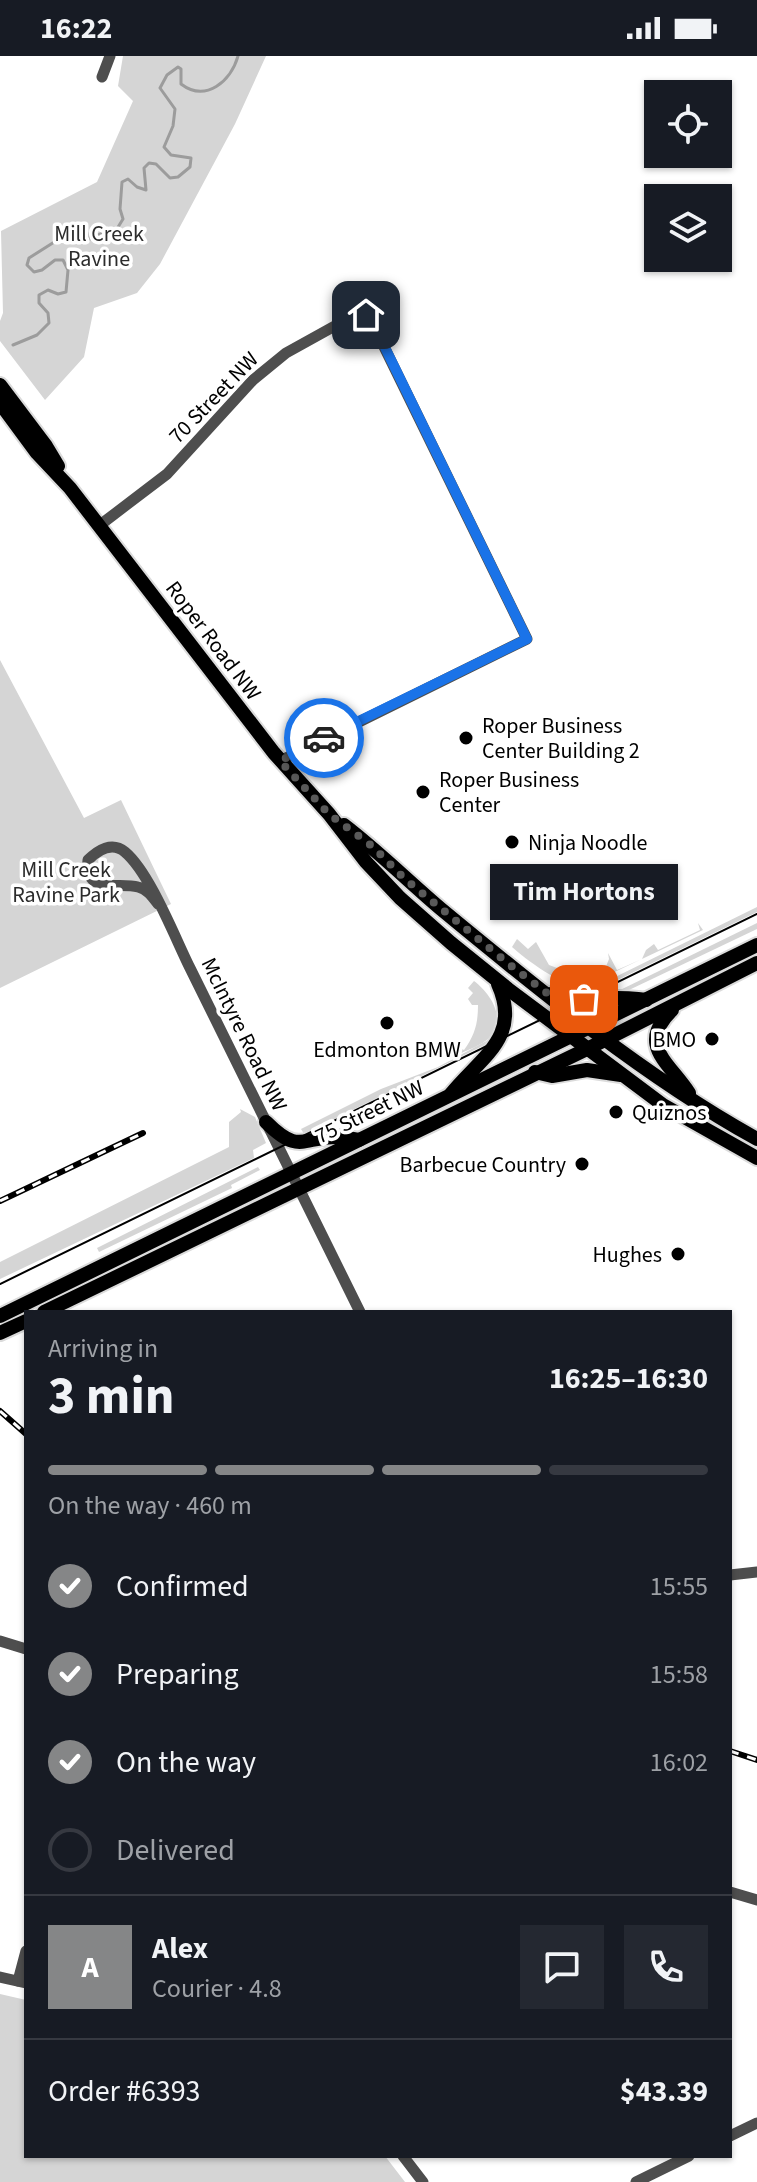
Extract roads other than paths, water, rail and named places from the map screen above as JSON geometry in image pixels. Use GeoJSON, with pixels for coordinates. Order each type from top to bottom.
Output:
{"type":"FeatureCollection","features":[{"type":"Feature","properties":{"kind":"main road","name":"Roper Road NW"},"geometry":{"type":"LineString","coordinates":[[0,385],[46,446],[70,488]]}},
{"type":"Feature","properties":{"kind":"main road","name":"Roper Road NW"},"geometry":{"type":"LineString","coordinates":[[0,403],[37,453],[100,525],[280,761],[400,898],[497,980],[587,1049],[678,1115],[757,1158]]}},
{"type":"Feature","properties":{"kind":"main road","name":"Roper Road NW"},"geometry":{"type":"LineString","coordinates":[[329,814],[372,846],[417,889],[591,1027],[694,1101],[757,1139]]}},
{"type":"Feature","properties":{"kind":"main road","name":"75 Street NW"},"geometry":{"type":"LineString","coordinates":[[48,1310],[295,1181],[359,1140],[757,945]]}},
{"type":"Feature","properties":{"kind":"main road","name":"75 Street NW"},"geometry":{"type":"LineString","coordinates":[[0,1316],[587,1049],[757,963]]}},
{"type":"Feature","properties":{"kind":"main road"},"geometry":{"type":"LineString","coordinates":[[449,1097],[492,1050],[503,1032],[507,1013],[497,980]]}},
{"type":"Feature","properties":{"kind":"main road"},"geometry":{"type":"LineString","coordinates":[[547,993],[579,999],[622,996],[646,1000]]}},
{"type":"Feature","properties":{"kind":"main road"},"geometry":{"type":"LineString","coordinates":[[680,1001],[660,1022],[655,1040],[662,1060],[694,1101]]}},
{"type":"Feature","properties":{"kind":"main road"},"geometry":{"type":"LineString","coordinates":[[535,1072],[552,1076],[587,1070],[624,1075]]}},
{"type":"Feature","properties":{"kind":"main road"},"geometry":{"type":"LineString","coordinates":[[266,1122],[282,1136],[302,1143],[338,1137],[359,1140]]}},
{"type":"Feature","properties":{"kind":"main road"},"geometry":{"type":"LineString","coordinates":[[0,1333],[24,1322]]}},
{"type":"Feature","properties":{"kind":"street"},"geometry":{"type":"LineString","coordinates":[[102,77],[110,56]]}},
{"type":"Feature","properties":{"kind":"street","name":"70 Street NW"},"geometry":{"type":"LineString","coordinates":[[100,525],[167,474],[253,380],[286,353],[351,317],[366,315],[374,325],[527,639],[280,761]]}},
{"type":"Feature","properties":{"kind":"street","name":"McIntyre Road NW"},"geometry":{"type":"LineString","coordinates":[[158,904],[140,887],[106,886],[96,882],[89,873],[88,860],[104,848],[115,847],[123,850],[145,879],[158,904],[359,1310]]}},
{"type":"Feature","properties":{"kind":"street"},"geometry":{"type":"LineString","coordinates":[[732,1575],[757,1572]]}},
{"type":"Feature","properties":{"kind":"street"},"geometry":{"type":"LineString","coordinates":[[0,1641],[24,1648]]}},
{"type":"Feature","properties":{"kind":"street"},"geometry":{"type":"LineString","coordinates":[[732,1893],[757,1900]]}},
{"type":"Feature","properties":{"kind":"street"},"geometry":{"type":"LineString","coordinates":[[0,1977],[22,1982]]}},
{"type":"Feature","properties":{"kind":"street"},"geometry":{"type":"LineString","coordinates":[[732,2135],[757,2123]]}},
{"type":"Feature","properties":{"kind":"street"},"geometry":{"type":"LineString","coordinates":[[405,2158],[423,2182]]}},
{"type":"Feature","properties":{"kind":"street"},"geometry":{"type":"LineString","coordinates":[[636,2182],[685,2158]]}},
{"type":"Feature","properties":{"kind":"waterway"},"geometry":{"type":"LineString","coordinates":[[13,345],[37,335],[49,323],[48,313],[39,303],[39,295],[48,290],[58,294],[66,292],[68,270],[63,260],[55,260],[34,272],[27,265],[29,258],[78,227],[84,227],[90,239],[102,233],[115,232],[123,219],[120,209],[122,182],[128,179],[146,190],[144,168],[149,163],[156,164],[170,178],[178,177],[190,167],[191,158],[171,155],[164,147],[173,126],[175,109],[160,88],[167,75],[178,67],[181,69],[181,84],[190,89],[208,90],[230,74],[238,56]]}},
{"type":"Feature","properties":{"kind":"tram line"},"geometry":{"type":"LineString","coordinates":[[0,1284],[757,914]]}},
{"type":"Feature","properties":{"kind":"railway"},"geometry":{"type":"LineString","coordinates":[[0,1201],[143,1133]]}},
{"type":"Feature","properties":{"kind":"railway"},"geometry":{"type":"LineString","coordinates":[[0,1411],[24,1432]]}},
{"type":"Feature","properties":{"kind":"railway"},"geometry":{"type":"LineString","coordinates":[[732,1752],[757,1760]]}},
{"type":"Feature","properties":{"kind":"place","name":"Roper Business Center Building 2"},"geometry":{"type":"Point","coordinates":[466,738]}},
{"type":"Feature","properties":{"kind":"place","name":"Roper Business Center"},"geometry":{"type":"Point","coordinates":[423,792]}},
{"type":"Feature","properties":{"kind":"place","name":"Ninja Noodle"},"geometry":{"type":"Point","coordinates":[512,842]}},
{"type":"Feature","properties":{"kind":"place","name":"Tim Hortons"},"geometry":{"type":"Point","coordinates":[584,999]}},
{"type":"Feature","properties":{"kind":"place","name":"Edmonton BMW"},"geometry":{"type":"Point","coordinates":[387,1023]}},
{"type":"Feature","properties":{"kind":"place","name":"BMO"},"geometry":{"type":"Point","coordinates":[712,1039]}},
{"type":"Feature","properties":{"kind":"place","name":"Quiznos"},"geometry":{"type":"Point","coordinates":[616,1112]}},
{"type":"Feature","properties":{"kind":"place","name":"Barbecue Country"},"geometry":{"type":"Point","coordinates":[582,1164]}},
{"type":"Feature","properties":{"kind":"place","name":"Hughes"},"geometry":{"type":"Point","coordinates":[678,1254]}},
{"type":"Feature","properties":{"kind":"park label","name":"Mill Creek Ravine"},"geometry":{"type":"Point","coordinates":[99,246]}},
{"type":"Feature","properties":{"kind":"park label","name":"Mill Creek Ravine Park"},"geometry":{"type":"Point","coordinates":[66,882]}}]}
